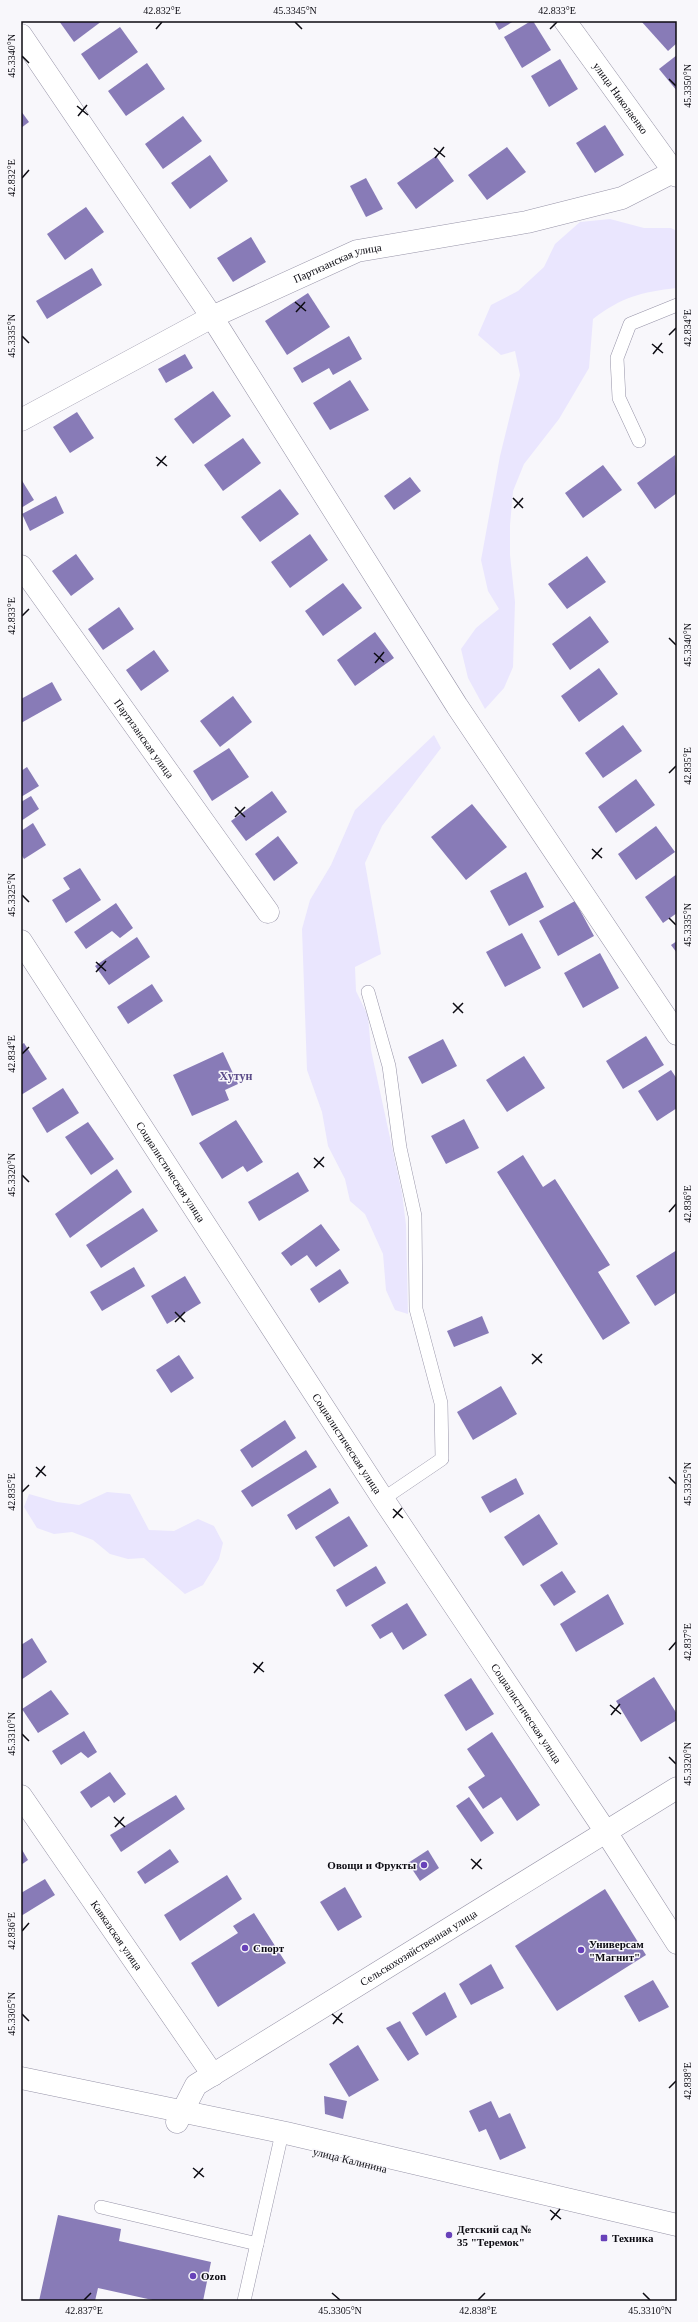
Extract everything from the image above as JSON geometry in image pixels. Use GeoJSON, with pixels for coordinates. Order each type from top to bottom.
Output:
{"type":"FeatureCollection","features":[{"type":"Feature","properties":{"kind":"street","name":"улица Николаенко"},"geometry":{"type":"LineString","coordinates":[[565,21],[676,172]]}},
{"type":"Feature","properties":{"kind":"street"},"geometry":{"type":"LineString","coordinates":[[21,35],[212,317],[457,706],[677,1034]]}},
{"type":"Feature","properties":{"kind":"street","name":"Партизанская улица"},"geometry":{"type":"LineString","coordinates":[[21,420],[212,317],[357,251],[534,220],[622,198],[676,172]]}},
{"type":"Feature","properties":{"kind":"street","name":"Партизанская улица"},"geometry":{"type":"LineString","coordinates":[[21,566],[268,912]]}},
{"type":"Feature","properties":{"kind":"street","name":"Социалистическая улица"},"geometry":{"type":"LineString","coordinates":[[21,941],[384,1499],[606,1832],[677,1943]]}},
{"type":"Feature","properties":{"kind":"street","name":"Сельскохозяйственная улица"},"geometry":{"type":"LineString","coordinates":[[179,2116],[196,2085],[677,1788]]}},
{"type":"Feature","properties":{"kind":"street","name":"Кавказская улица"},"geometry":{"type":"LineString","coordinates":[[21,1796],[213,2075]]}},
{"type":"Feature","properties":{"kind":"street"},"geometry":{"type":"LineString","coordinates":[[21,2078],[179,2116],[286,2133],[677,2225]]}},
{"type":"Feature","properties":{"kind":"street","name":"улица Калинина"},"geometry":{"type":"LineString","coordinates":[[21,2090],[179,2116],[451,2184],[677,2235]]}},
{"type":"Feature","properties":{"kind":"lane"},"geometry":{"type":"LineString","coordinates":[[639,441],[619,398],[617,358],[630,324],[677,305]]}},
{"type":"Feature","properties":{"kind":"lane"},"geometry":{"type":"LineString","coordinates":[[368,992],[389,1066],[400,1148],[415,1216],[416,1309],[441,1403],[442,1459],[384,1499]]}},
{"type":"Feature","properties":{"kind":"lane"},"geometry":{"type":"LineString","coordinates":[[244,2301],[280,2142]]}},
{"type":"Feature","properties":{"kind":"lane"},"geometry":{"type":"LineString","coordinates":[[101,2207],[256,2244]]}},
{"type":"Feature","properties":{"kind":"shaded area"},"geometry":{"type":"Polygon","coordinates":[[[610,219],[644,228],[671,228],[677,231],[677,288],[653,291],[632,297],[613,305],[593,319],[589,368],[559,419],[524,464],[513,491],[510,525],[510,555],[515,602],[513,667],[504,688],[485,709],[468,678],[461,649],[476,628],[499,609],[488,591],[481,560],[500,456],[520,375],[515,351],[501,355],[478,335],[491,305],[518,291],[544,267],[555,244],[580,222],[610,219]]]}},
{"type":"Feature","properties":{"kind":"shaded area"},"geometry":{"type":"Polygon","coordinates":[[[434,735],[441,748],[382,826],[365,863],[381,954],[355,967],[356,991],[368,1016],[371,1050],[402,1193],[406,1225],[408,1314],[395,1310],[386,1290],[383,1254],[365,1214],[350,1201],[345,1179],[328,1146],[322,1112],[307,1070],[302,929],[310,900],[331,865],[355,810],[434,735]]]}},
{"type":"Feature","properties":{"kind":"shaded area"},"geometry":{"type":"Polygon","coordinates":[[[107,1492],[130,1494],[149,1530],[174,1531],[198,1519],[214,1526],[223,1543],[219,1559],[203,1585],[185,1594],[144,1558],[128,1559],[110,1554],[93,1540],[72,1532],[54,1534],[37,1528],[24,1507],[29,1494],[57,1502],[79,1505],[107,1492]]]}},
{"type":"Feature","properties":{"kind":"building"},"geometry":{"type":"Polygon","coordinates":[[[59,21],[102,21],[74,42],[59,21]]]}},
{"type":"Feature","properties":{"kind":"building"},"geometry":{"type":"Polygon","coordinates":[[[494,21],[514,21],[499,30],[494,21]]]}},
{"type":"Feature","properties":{"kind":"building"},"geometry":{"type":"Polygon","coordinates":[[[533,21],[551,50],[522,68],[504,37],[533,21]]]}},
{"type":"Feature","properties":{"kind":"building"},"geometry":{"type":"Polygon","coordinates":[[[641,21],[677,21],[677,43],[668,51],[641,21]]]}},
{"type":"Feature","properties":{"kind":"building"},"geometry":{"type":"Polygon","coordinates":[[[120,27],[138,52],[99,80],[81,54],[120,27]]]}},
{"type":"Feature","properties":{"kind":"building"},"geometry":{"type":"Polygon","coordinates":[[[677,55],[677,91],[659,69],[677,55]]]}},
{"type":"Feature","properties":{"kind":"building"},"geometry":{"type":"Polygon","coordinates":[[[560,59],[578,89],[549,107],[531,76],[560,59]]]}},
{"type":"Feature","properties":{"kind":"building"},"geometry":{"type":"Polygon","coordinates":[[[147,63],[165,89],[126,116],[108,91],[147,63]]]}},
{"type":"Feature","properties":{"kind":"building"},"geometry":{"type":"Polygon","coordinates":[[[21,111],[29,122],[21,128],[21,111]]]}},
{"type":"Feature","properties":{"kind":"building"},"geometry":{"type":"Polygon","coordinates":[[[183,116],[202,141],[163,169],[145,144],[183,116]]]}},
{"type":"Feature","properties":{"kind":"building"},"geometry":{"type":"Polygon","coordinates":[[[605,125],[624,155],[595,173],[576,143],[605,125]]]}},
{"type":"Feature","properties":{"kind":"building"},"geometry":{"type":"Polygon","coordinates":[[[507,147],[526,172],[487,200],[468,175],[507,147]]]}},
{"type":"Feature","properties":{"kind":"building"},"geometry":{"type":"Polygon","coordinates":[[[210,155],[228,181],[190,209],[171,183],[210,155]]]}},
{"type":"Feature","properties":{"kind":"building"},"geometry":{"type":"Polygon","coordinates":[[[436,156],[454,181],[416,209],[397,183],[436,156]]]}},
{"type":"Feature","properties":{"kind":"building"},"geometry":{"type":"Polygon","coordinates":[[[366,178],[383,209],[366,217],[350,186],[366,178]]]}},
{"type":"Feature","properties":{"kind":"building"},"geometry":{"type":"Polygon","coordinates":[[[86,207],[104,232],[65,260],[47,234],[86,207]]]}},
{"type":"Feature","properties":{"kind":"building"},"geometry":{"type":"Polygon","coordinates":[[[251,237],[266,262],[233,282],[217,258],[251,237]]]}},
{"type":"Feature","properties":{"kind":"building"},"geometry":{"type":"Polygon","coordinates":[[[92,268],[102,285],[47,319],[36,301],[92,268]]]}},
{"type":"Feature","properties":{"kind":"building"},"geometry":{"type":"Polygon","coordinates":[[[308,293],[330,327],[287,355],[265,321],[308,293]]]}},
{"type":"Feature","properties":{"kind":"building"},"geometry":{"type":"Polygon","coordinates":[[[349,336],[362,359],[333,375],[329,368],[302,383],[293,368],[349,336]]]}},
{"type":"Feature","properties":{"kind":"building"},"geometry":{"type":"Polygon","coordinates":[[[185,354],[193,368],[166,383],[158,369],[185,354]]]}},
{"type":"Feature","properties":{"kind":"building"},"geometry":{"type":"Polygon","coordinates":[[[350,380],[369,410],[330,430],[313,403],[350,380]]]}},
{"type":"Feature","properties":{"kind":"building"},"geometry":{"type":"Polygon","coordinates":[[[213,391],[231,416],[193,444],[174,419],[213,391]]]}},
{"type":"Feature","properties":{"kind":"building"},"geometry":{"type":"Polygon","coordinates":[[[77,412],[94,438],[70,453],[53,427],[77,412]]]}},
{"type":"Feature","properties":{"kind":"building"},"geometry":{"type":"Polygon","coordinates":[[[243,438],[261,463],[223,491],[204,465],[243,438]]]}},
{"type":"Feature","properties":{"kind":"building"},"geometry":{"type":"Polygon","coordinates":[[[675,455],[677,493],[655,509],[637,483],[675,455]]]}},
{"type":"Feature","properties":{"kind":"building"},"geometry":{"type":"Polygon","coordinates":[[[603,465],[622,490],[583,518],[565,493],[603,465]]]}},
{"type":"Feature","properties":{"kind":"building"},"geometry":{"type":"Polygon","coordinates":[[[410,477],[421,491],[394,510],[384,496],[410,477]]]}},
{"type":"Feature","properties":{"kind":"building"},"geometry":{"type":"Polygon","coordinates":[[[21,479],[34,500],[21,508],[21,479]]]}},
{"type":"Feature","properties":{"kind":"building"},"geometry":{"type":"Polygon","coordinates":[[[280,489],[299,514],[260,542],[241,517],[280,489]]]}},
{"type":"Feature","properties":{"kind":"building"},"geometry":{"type":"Polygon","coordinates":[[[56,496],[64,513],[30,531],[22,514],[56,496]]]}},
{"type":"Feature","properties":{"kind":"building"},"geometry":{"type":"Polygon","coordinates":[[[310,534],[328,560],[290,588],[271,562],[310,534]]]}},
{"type":"Feature","properties":{"kind":"building"},"geometry":{"type":"Polygon","coordinates":[[[76,554],[94,579],[71,596],[52,571],[76,554]]]}},
{"type":"Feature","properties":{"kind":"building"},"geometry":{"type":"Polygon","coordinates":[[[587,556],[606,582],[567,609],[548,584],[587,556]]]}},
{"type":"Feature","properties":{"kind":"building"},"geometry":{"type":"Polygon","coordinates":[[[343,583],[362,608],[323,636],[305,611],[343,583]]]}},
{"type":"Feature","properties":{"kind":"building"},"geometry":{"type":"Polygon","coordinates":[[[119,607],[134,629],[103,650],[88,629],[119,607]]]}},
{"type":"Feature","properties":{"kind":"building"},"geometry":{"type":"Polygon","coordinates":[[[590,616],[609,642],[570,670],[552,644],[590,616]]]}},
{"type":"Feature","properties":{"kind":"building"},"geometry":{"type":"Polygon","coordinates":[[[375,632],[394,658],[355,686],[337,660],[375,632]]]}},
{"type":"Feature","properties":{"kind":"building"},"geometry":{"type":"Polygon","coordinates":[[[154,650],[169,671],[141,691],[126,670],[154,650]]]}},
{"type":"Feature","properties":{"kind":"building"},"geometry":{"type":"Polygon","coordinates":[[[599,668],[618,694],[579,722],[561,696],[599,668]]]}},
{"type":"Feature","properties":{"kind":"building"},"geometry":{"type":"Polygon","coordinates":[[[52,682],[62,700],[21,723],[21,699],[52,682]]]}},
{"type":"Feature","properties":{"kind":"building"},"geometry":{"type":"Polygon","coordinates":[[[233,696],[252,722],[220,747],[200,721],[233,696]]]}},
{"type":"Feature","properties":{"kind":"building"},"geometry":{"type":"Polygon","coordinates":[[[623,725],[642,751],[603,778],[585,753],[623,725]]]}},
{"type":"Feature","properties":{"kind":"building"},"geometry":{"type":"Polygon","coordinates":[[[229,748],[249,777],[212,801],[193,771],[229,748]]]}},
{"type":"Feature","properties":{"kind":"building"},"geometry":{"type":"Polygon","coordinates":[[[27,767],[39,786],[21,797],[21,771],[27,767]]]}},
{"type":"Feature","properties":{"kind":"building"},"geometry":{"type":"Polygon","coordinates":[[[636,779],[655,805],[616,833],[598,807],[636,779]]]}},
{"type":"Feature","properties":{"kind":"building"},"geometry":{"type":"Polygon","coordinates":[[[272,791],[287,812],[246,841],[231,821],[272,791]]]}},
{"type":"Feature","properties":{"kind":"building"},"geometry":{"type":"Polygon","coordinates":[[[31,796],[39,809],[21,821],[21,802],[31,796]]]}},
{"type":"Feature","properties":{"kind":"building"},"geometry":{"type":"Polygon","coordinates":[[[472,804],[507,847],[466,880],[431,837],[472,804]]]}},
{"type":"Feature","properties":{"kind":"building"},"geometry":{"type":"Polygon","coordinates":[[[33,823],[46,845],[24,859],[21,854],[21,831],[33,823]]]}},
{"type":"Feature","properties":{"kind":"building"},"geometry":{"type":"Polygon","coordinates":[[[656,826],[675,852],[636,880],[618,854],[656,826]]]}},
{"type":"Feature","properties":{"kind":"building"},"geometry":{"type":"Polygon","coordinates":[[[278,836],[298,863],[274,881],[255,854],[278,836]]]}},
{"type":"Feature","properties":{"kind":"building"},"geometry":{"type":"Polygon","coordinates":[[[80,868],[101,900],[66,923],[52,900],[70,889],[63,878],[80,868]]]}},
{"type":"Feature","properties":{"kind":"building"},"geometry":{"type":"Polygon","coordinates":[[[526,872],[544,907],[509,926],[490,891],[526,872]]]}},
{"type":"Feature","properties":{"kind":"building"},"geometry":{"type":"Polygon","coordinates":[[[677,874],[677,913],[663,923],[645,897],[677,874]]]}},
{"type":"Feature","properties":{"kind":"building"},"geometry":{"type":"Polygon","coordinates":[[[575,901],[594,936],[558,956],[539,921],[575,901]]]}},
{"type":"Feature","properties":{"kind":"building"},"geometry":{"type":"Polygon","coordinates":[[[116,903],[133,928],[120,938],[112,931],[86,949],[74,932],[116,903]]]}},
{"type":"Feature","properties":{"kind":"building"},"geometry":{"type":"Polygon","coordinates":[[[522,933],[541,968],[505,987],[486,952],[522,933]]]}},
{"type":"Feature","properties":{"kind":"building"},"geometry":{"type":"Polygon","coordinates":[[[137,937],[150,957],[109,985],[95,966],[137,937]]]}},
{"type":"Feature","properties":{"kind":"building"},"geometry":{"type":"Polygon","coordinates":[[[677,941],[677,953],[671,945],[677,941]]]}},
{"type":"Feature","properties":{"kind":"building"},"geometry":{"type":"Polygon","coordinates":[[[600,953],[619,988],[583,1008],[564,973],[600,953]]]}},
{"type":"Feature","properties":{"kind":"building"},"geometry":{"type":"Polygon","coordinates":[[[152,984],[163,1001],[128,1024],[117,1007],[152,984]]]}},
{"type":"Feature","properties":{"kind":"building"},"geometry":{"type":"Polygon","coordinates":[[[646,1036],[664,1065],[623,1089],[606,1061],[646,1036]]]}},
{"type":"Feature","properties":{"kind":"building"},"geometry":{"type":"Polygon","coordinates":[[[443,1039],[457,1066],[422,1084],[408,1057],[443,1039]]]}},
{"type":"Feature","properties":{"kind":"building"},"geometry":{"type":"Polygon","coordinates":[[[24,1043],[47,1079],[21,1095],[21,1045],[24,1043]]]}},
{"type":"Feature","properties":{"kind":"building"},"geometry":{"type":"Polygon","coordinates":[[[223,1052],[238,1084],[225,1090],[229,1100],[192,1116],[173,1075],[223,1052]]]}},
{"type":"Feature","properties":{"kind":"building"},"geometry":{"type":"Polygon","coordinates":[[[524,1056],[545,1088],[507,1112],[486,1080],[524,1056]]]}},
{"type":"Feature","properties":{"kind":"building"},"geometry":{"type":"Polygon","coordinates":[[[671,1070],[677,1079],[677,1108],[657,1121],[638,1091],[671,1070]]]}},
{"type":"Feature","properties":{"kind":"building"},"geometry":{"type":"Polygon","coordinates":[[[63,1088],[79,1113],[47,1133],[32,1108],[63,1088]]]}},
{"type":"Feature","properties":{"kind":"building"},"geometry":{"type":"Polygon","coordinates":[[[464,1119],[479,1148],[446,1164],[431,1136],[464,1119]]]}},
{"type":"Feature","properties":{"kind":"building"},"geometry":{"type":"Polygon","coordinates":[[[236,1120],[263,1162],[247,1172],[243,1166],[222,1179],[199,1143],[236,1120]]]}},
{"type":"Feature","properties":{"kind":"building"},"geometry":{"type":"Polygon","coordinates":[[[88,1122],[114,1159],[91,1175],[65,1137],[88,1122]]]}},
{"type":"Feature","properties":{"kind":"building"},"geometry":{"type":"Polygon","coordinates":[[[523,1155],[543,1187],[555,1179],[610,1265],[598,1272],[630,1323],[603,1340],[497,1172],[523,1155]]]}},
{"type":"Feature","properties":{"kind":"building"},"geometry":{"type":"Polygon","coordinates":[[[117,1169],[132,1192],[70,1238],[55,1214],[117,1169]]]}},
{"type":"Feature","properties":{"kind":"building"},"geometry":{"type":"Polygon","coordinates":[[[298,1172],[309,1191],[259,1221],[248,1202],[298,1172]]]}},
{"type":"Feature","properties":{"kind":"building"},"geometry":{"type":"Polygon","coordinates":[[[143,1208],[158,1231],[101,1268],[86,1245],[143,1208]]]}},
{"type":"Feature","properties":{"kind":"building"},"geometry":{"type":"Polygon","coordinates":[[[321,1224],[340,1250],[316,1267],[307,1255],[291,1266],[281,1253],[321,1224]]]}},
{"type":"Feature","properties":{"kind":"building"},"geometry":{"type":"Polygon","coordinates":[[[677,1250],[677,1292],[655,1306],[636,1276],[677,1250]]]}},
{"type":"Feature","properties":{"kind":"building"},"geometry":{"type":"Polygon","coordinates":[[[134,1267],[145,1286],[102,1311],[90,1292],[134,1267]]]}},
{"type":"Feature","properties":{"kind":"building"},"geometry":{"type":"Polygon","coordinates":[[[340,1269],[349,1283],[319,1303],[310,1289],[340,1269]]]}},
{"type":"Feature","properties":{"kind":"building"},"geometry":{"type":"Polygon","coordinates":[[[185,1276],[201,1303],[167,1324],[151,1296],[185,1276]]]}},
{"type":"Feature","properties":{"kind":"building"},"geometry":{"type":"Polygon","coordinates":[[[482,1316],[489,1333],[454,1347],[447,1331],[482,1316]]]}},
{"type":"Feature","properties":{"kind":"building"},"geometry":{"type":"Polygon","coordinates":[[[179,1355],[194,1378],[171,1393],[156,1370],[179,1355]]]}},
{"type":"Feature","properties":{"kind":"building"},"geometry":{"type":"Polygon","coordinates":[[[501,1386],[517,1414],[473,1440],[457,1412],[501,1386]]]}},
{"type":"Feature","properties":{"kind":"building"},"geometry":{"type":"Polygon","coordinates":[[[285,1420],[296,1438],[252,1468],[240,1450],[285,1420]]]}},
{"type":"Feature","properties":{"kind":"building"},"geometry":{"type":"Polygon","coordinates":[[[306,1450],[317,1467],[252,1507],[241,1491],[306,1450]]]}},
{"type":"Feature","properties":{"kind":"building"},"geometry":{"type":"Polygon","coordinates":[[[516,1478],[524,1494],[490,1513],[481,1497],[516,1478]]]}},
{"type":"Feature","properties":{"kind":"building"},"geometry":{"type":"Polygon","coordinates":[[[330,1488],[339,1503],[296,1530],[287,1515],[330,1488]]]}},
{"type":"Feature","properties":{"kind":"building"},"geometry":{"type":"Polygon","coordinates":[[[539,1514],[558,1544],[523,1566],[504,1537],[539,1514]]]}},
{"type":"Feature","properties":{"kind":"building"},"geometry":{"type":"Polygon","coordinates":[[[349,1516],[368,1546],[334,1567],[315,1537],[349,1516]]]}},
{"type":"Feature","properties":{"kind":"building"},"geometry":{"type":"Polygon","coordinates":[[[376,1566],[386,1583],[346,1607],[336,1590],[376,1566]]]}},
{"type":"Feature","properties":{"kind":"building"},"geometry":{"type":"Polygon","coordinates":[[[562,1571],[576,1592],[554,1606],[540,1585],[562,1571]]]}},
{"type":"Feature","properties":{"kind":"building"},"geometry":{"type":"Polygon","coordinates":[[[608,1594],[624,1624],[576,1652],[560,1624],[608,1594]]]}},
{"type":"Feature","properties":{"kind":"building"},"geometry":{"type":"Polygon","coordinates":[[[407,1603],[427,1635],[403,1650],[392,1632],[380,1639],[371,1625],[407,1603]]]}},
{"type":"Feature","properties":{"kind":"building"},"geometry":{"type":"Polygon","coordinates":[[[32,1638],[47,1662],[21,1680],[21,1645],[32,1638]]]}},
{"type":"Feature","properties":{"kind":"building"},"geometry":{"type":"Polygon","coordinates":[[[654,1677],[677,1714],[677,1720],[641,1742],[616,1701],[654,1677]]]}},
{"type":"Feature","properties":{"kind":"building"},"geometry":{"type":"Polygon","coordinates":[[[471,1678],[494,1714],[466,1731],[444,1695],[471,1678]]]}},
{"type":"Feature","properties":{"kind":"building"},"geometry":{"type":"Polygon","coordinates":[[[51,1690],[69,1714],[38,1733],[22,1709],[51,1690]]]}},
{"type":"Feature","properties":{"kind":"building"},"geometry":{"type":"Polygon","coordinates":[[[84,1731],[97,1752],[88,1758],[81,1752],[61,1765],[52,1751],[84,1731]]]}},
{"type":"Feature","properties":{"kind":"building"},"geometry":{"type":"Polygon","coordinates":[[[492,1732],[540,1805],[517,1821],[501,1797],[483,1809],[468,1787],[485,1776],[467,1749],[492,1732]]]}},
{"type":"Feature","properties":{"kind":"building"},"geometry":{"type":"Polygon","coordinates":[[[110,1772],[126,1794],[114,1803],[109,1796],[91,1808],[80,1792],[110,1772]]]}},
{"type":"Feature","properties":{"kind":"building"},"geometry":{"type":"Polygon","coordinates":[[[176,1795],[185,1809],[121,1852],[110,1835],[176,1795]]]}},
{"type":"Feature","properties":{"kind":"building"},"geometry":{"type":"Polygon","coordinates":[[[469,1797],[494,1833],[481,1842],[456,1806],[469,1797]]]}},
{"type":"Feature","properties":{"kind":"building"},"geometry":{"type":"Polygon","coordinates":[[[21,1848],[28,1860],[21,1865],[21,1848]]]}},
{"type":"Feature","properties":{"kind":"building"},"geometry":{"type":"Polygon","coordinates":[[[170,1849],[179,1862],[145,1884],[137,1872],[170,1849]]]}},
{"type":"Feature","properties":{"kind":"building","name":"Овощи и Фрукты"},"geometry":{"type":"Polygon","coordinates":[[[428,1850],[439,1868],[420,1881],[408,1863],[428,1850]]]}},
{"type":"Feature","properties":{"kind":"building"},"geometry":{"type":"Polygon","coordinates":[[[227,1875],[242,1899],[180,1941],[164,1915],[227,1875]]]}},
{"type":"Feature","properties":{"kind":"building"},"geometry":{"type":"Polygon","coordinates":[[[45,1879],[55,1895],[21,1916],[21,1893],[45,1879]]]}},
{"type":"Feature","properties":{"kind":"building"},"geometry":{"type":"Polygon","coordinates":[[[345,1887],[362,1917],[338,1931],[320,1902],[345,1887]]]}},
{"type":"Feature","properties":{"kind":"building","name":"Универсам \"Магнит\""},"geometry":{"type":"Polygon","coordinates":[[[605,1889],[646,1955],[557,2011],[515,1946],[605,1889]]]}},
{"type":"Feature","properties":{"kind":"building","name":"Спорт"},"geometry":{"type":"Polygon","coordinates":[[[254,1913],[286,1963],[218,2007],[191,1963],[238,1933],[233,1926],[254,1913]]]}},
{"type":"Feature","properties":{"kind":"building"},"geometry":{"type":"Polygon","coordinates":[[[491,1964],[504,1988],[471,2005],[459,1984],[491,1964]]]}},
{"type":"Feature","properties":{"kind":"building"},"geometry":{"type":"Polygon","coordinates":[[[653,1980],[669,2007],[639,2022],[624,1996],[653,1980]]]}},
{"type":"Feature","properties":{"kind":"building"},"geometry":{"type":"Polygon","coordinates":[[[445,1992],[457,2017],[426,2036],[412,2013],[445,1992]]]}},
{"type":"Feature","properties":{"kind":"building"},"geometry":{"type":"Polygon","coordinates":[[[400,2021],[419,2054],[408,2061],[386,2028],[400,2021]]]}},
{"type":"Feature","properties":{"kind":"building"},"geometry":{"type":"Polygon","coordinates":[[[358,2045],[379,2080],[349,2097],[329,2064],[358,2045]]]}},
{"type":"Feature","properties":{"kind":"building"},"geometry":{"type":"Polygon","coordinates":[[[324,2096],[347,2101],[343,2119],[325,2114],[324,2096]]]}},
{"type":"Feature","properties":{"kind":"building"},"geometry":{"type":"Polygon","coordinates":[[[491,2101],[499,2118],[510,2113],[526,2148],[500,2160],[486,2129],[479,2132],[469,2111],[491,2101]]]}},
{"type":"Feature","properties":{"kind":"building"},"geometry":{"type":"Polygon","coordinates":[[[58,2215],[121,2229],[119,2241],[211,2262],[203,2301],[157,2301],[98,2288],[95,2301],[39,2301],[58,2215]]]}},
{"type":"Feature","properties":{"kind":"place","name":"Овощи и Фрукты"},"geometry":{"type":"Point","coordinates":[424,1865]}},
{"type":"Feature","properties":{"kind":"place","name":"Спорт"},"geometry":{"type":"Point","coordinates":[245,1948]}},
{"type":"Feature","properties":{"kind":"place","name":"Универсам \"Магнит\""},"geometry":{"type":"Point","coordinates":[581,1950]}},
{"type":"Feature","properties":{"kind":"place","name":"Детский сад № 35 \"Теремок\""},"geometry":{"type":"Point","coordinates":[449,2235]}},
{"type":"Feature","properties":{"kind":"place","name":"Техника"},"geometry":{"type":"Point","coordinates":[604,2238]}},
{"type":"Feature","properties":{"kind":"place","name":"Ozon"},"geometry":{"type":"Point","coordinates":[193,2276]}},
{"type":"Feature","properties":{"kind":"district","name":"Хутун"},"geometry":{"type":"Point","coordinates":[236,1076]}}]}
